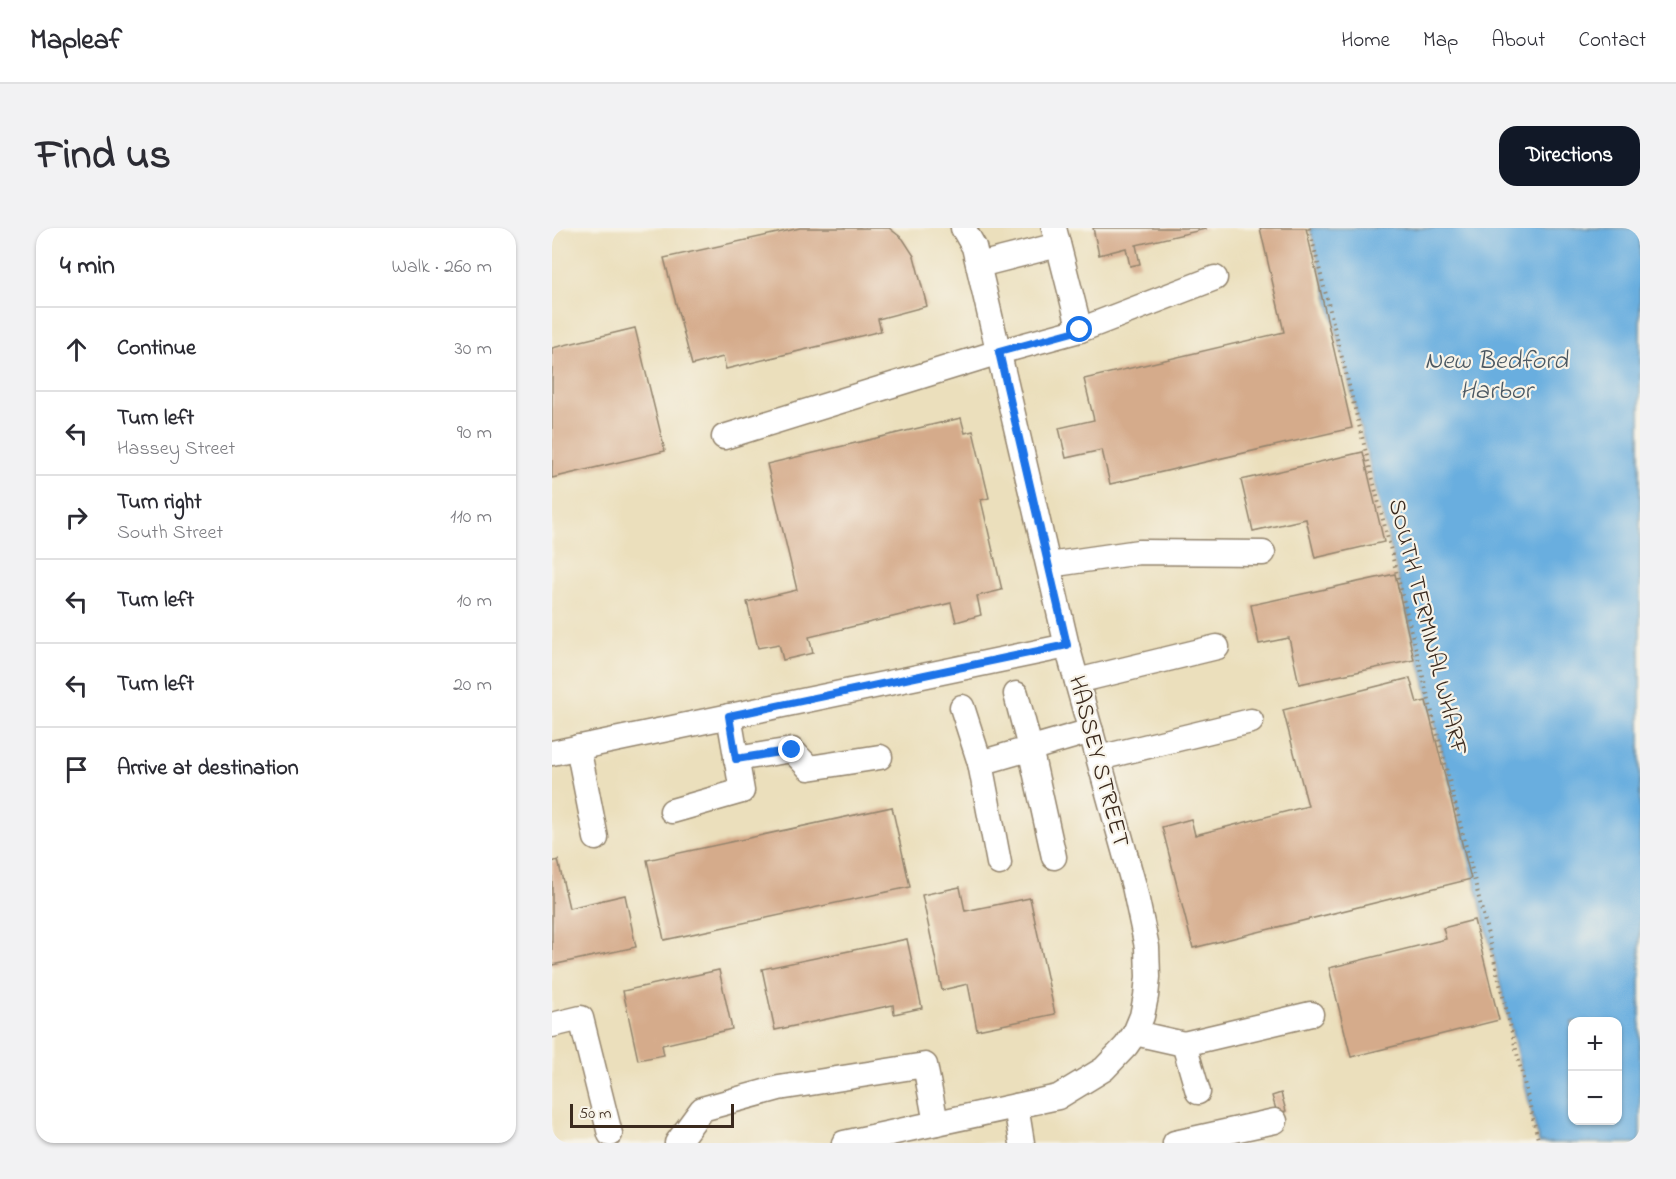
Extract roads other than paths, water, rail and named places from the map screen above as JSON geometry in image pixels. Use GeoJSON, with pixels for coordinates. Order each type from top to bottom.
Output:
{"type":"FeatureCollection","features":[{"type":"Feature","properties":{"kind":"street","name":"HASSEY STREET"},"geometry":{"type":"LineString","coordinates":[[963,228],[974,247],[1067,645],[1134,886],[1147,946],[1149,977],[1146,996],[1142,1016],[1129,1041]]}},
{"type":"Feature","properties":{"kind":"street"},"geometry":{"type":"LineString","coordinates":[[978,265],[1056,236],[1080,330]]}},
{"type":"Feature","properties":{"kind":"street"},"geometry":{"type":"LineString","coordinates":[[724,437],[999,352],[1080,330],[1215,278]]}},
{"type":"Feature","properties":{"kind":"street"},"geometry":{"type":"LineString","coordinates":[[1049,565],[1140,552],[1263,553]]}},
{"type":"Feature","properties":{"kind":"street"},"geometry":{"type":"LineString","coordinates":[[552,753],[1067,645]]}},
{"type":"Feature","properties":{"kind":"street"},"geometry":{"type":"LineString","coordinates":[[1077,681],[1217,647]]}},
{"type":"Feature","properties":{"kind":"street"},"geometry":{"type":"LineString","coordinates":[[1016,694],[1054,857]]}},
{"type":"Feature","properties":{"kind":"street"},"geometry":{"type":"LineString","coordinates":[[962,707],[980,763],[999,863]]}},
{"type":"Feature","properties":{"kind":"street"},"geometry":{"type":"LineString","coordinates":[[672,811],[742,791],[729,716]]}},
{"type":"Feature","properties":{"kind":"street"},"geometry":{"type":"LineString","coordinates":[[1099,758],[1251,721]]}},
{"type":"Feature","properties":{"kind":"street"},"geometry":{"type":"LineString","coordinates":[[980,763],[1091,731]]}},
{"type":"Feature","properties":{"kind":"street"},"geometry":{"type":"LineString","coordinates":[[578,747],[596,838]]}},
{"type":"Feature","properties":{"kind":"street"},"geometry":{"type":"LineString","coordinates":[[736,759],[792,750],[809,768],[880,757]]}},
{"type":"Feature","properties":{"kind":"street"},"geometry":{"type":"LineString","coordinates":[[844,1143],[1058,1097],[1104,1069],[1129,1041],[1184,1044],[1311,1014]]}},
{"type":"Feature","properties":{"kind":"street"},"geometry":{"type":"LineString","coordinates":[[552,1025],[581,1018],[610,1134]]}},
{"type":"Feature","properties":{"kind":"street"},"geometry":{"type":"LineString","coordinates":[[1184,1044],[1198,1092]]}},
{"type":"Feature","properties":{"kind":"street"},"geometry":{"type":"LineString","coordinates":[[677,1143],[702,1109],[778,1088],[924,1065],[936,1123]]}},
{"type":"Feature","properties":{"kind":"street"},"geometry":{"type":"LineString","coordinates":[[1016,1106],[1022,1143]]}},
{"type":"Feature","properties":{"kind":"street"},"geometry":{"type":"LineString","coordinates":[[1175,1143],[1275,1121]]}},
{"type":"Feature","properties":{"kind":"water","name":"New Bedford Harbor"},"geometry":{"type":"Polygon","coordinates":[[[1310,228],[1640,228],[1640,1143],[1539,1143],[1310,228]]]}}]}
